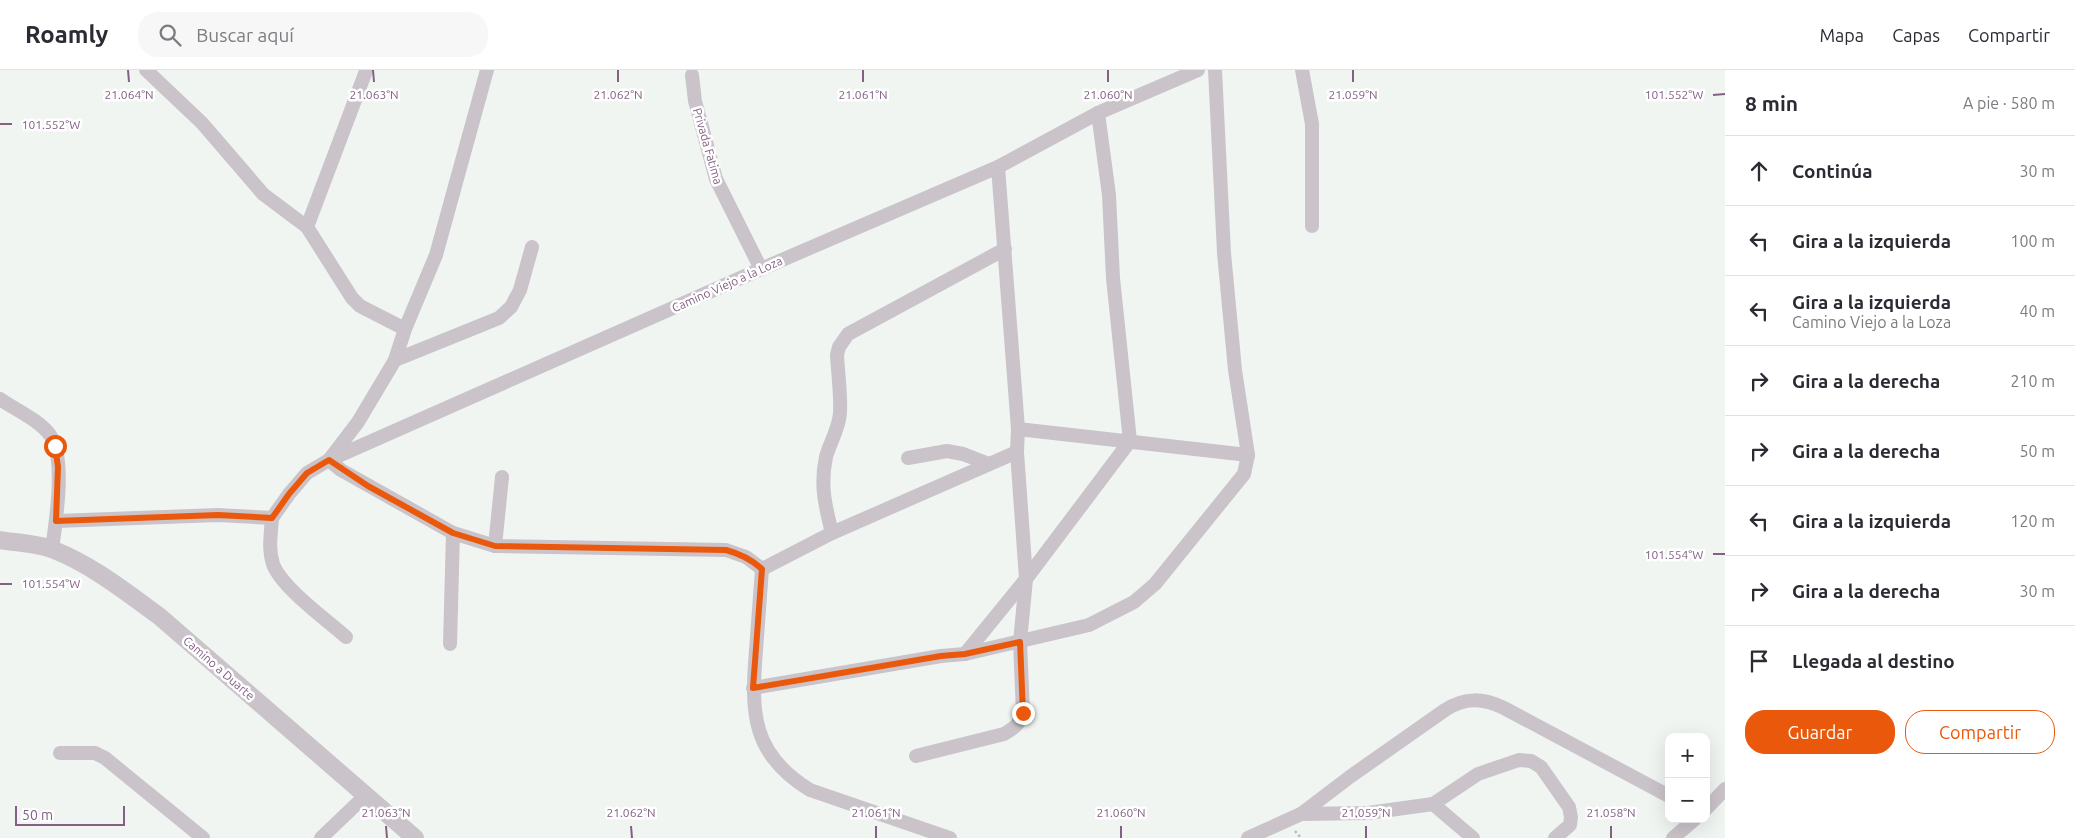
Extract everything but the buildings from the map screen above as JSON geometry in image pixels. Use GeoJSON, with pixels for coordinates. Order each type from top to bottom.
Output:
{"type":"FeatureCollection","features":[{"type":"Feature","properties":{"kind":"street"},"geometry":{"type":"LineString","coordinates":[[146,70],[202,123],[263,194],[306,227],[360,306],[406,328]]}},
{"type":"Feature","properties":{"kind":"street"},"geometry":{"type":"LineString","coordinates":[[487,70],[445,228],[395,360],[358,422],[329,460],[368,486],[453,533],[495,546],[726,550],[746,557],[762,569]]}},
{"type":"Feature","properties":{"kind":"street","name":"Camino Viejo a la Loza"},"geometry":{"type":"LineString","coordinates":[[272,518],[307,473],[329,460],[761,269],[998,167],[1098,113],[1198,70]]}},
{"type":"Feature","properties":{"kind":"street"},"geometry":{"type":"LineString","coordinates":[[753,688],[941,656],[965,654],[1089,625],[1134,602],[1155,584],[1241,479],[1248,455],[1235,370],[1224,253],[1215,70]]}},
{"type":"Feature","properties":{"kind":"street"},"geometry":{"type":"LineString","coordinates":[[1302,70],[1312,124],[1312,226]]}},
{"type":"Feature","properties":{"kind":"street"},"geometry":{"type":"LineString","coordinates":[[306,227],[366,71]]}},
{"type":"Feature","properties":{"kind":"street","name":"Privada Fatima"},"geometry":{"type":"LineString","coordinates":[[692,75],[700,124],[716,179],[761,269]]}},
{"type":"Feature","properties":{"kind":"street"},"geometry":{"type":"LineString","coordinates":[[965,654],[1026,579],[1130,441],[1113,278],[1109,195],[1098,113]]}},
{"type":"Feature","properties":{"kind":"street"},"geometry":{"type":"LineString","coordinates":[[916,756],[1004,734],[1016,726],[1023,713],[1020,642],[1026,579],[1017,452],[1018,429],[998,167]]}},
{"type":"Feature","properties":{"kind":"street"},"geometry":{"type":"LineString","coordinates":[[395,360],[499,318],[511,307],[520,290],[532,247]]}},
{"type":"Feature","properties":{"kind":"street"},"geometry":{"type":"LineString","coordinates":[[832,533],[823,496],[822,482],[826,456],[838,424],[840,413],[837,355],[839,347],[848,334],[1005,249]]}},
{"type":"Feature","properties":{"kind":"street"},"geometry":{"type":"LineString","coordinates":[[0,399],[39,425],[49,435],[55,446],[58,467],[56,521],[52,549]]}},
{"type":"Feature","properties":{"kind":"street"},"geometry":{"type":"LineString","coordinates":[[1018,429],[1248,455]]}},
{"type":"Feature","properties":{"kind":"street"},"geometry":{"type":"LineString","coordinates":[[908,458],[947,451],[963,454],[989,464]]}},
{"type":"Feature","properties":{"kind":"street"},"geometry":{"type":"LineString","coordinates":[[762,569],[832,533],[1017,452]]}},
{"type":"Feature","properties":{"kind":"street"},"geometry":{"type":"LineString","coordinates":[[495,546],[502,477]]}},
{"type":"Feature","properties":{"kind":"street"},"geometry":{"type":"LineString","coordinates":[[56,521],[218,515],[272,518],[270,548],[274,565],[280,576],[289,587],[346,637]]}},
{"type":"Feature","properties":{"kind":"street"},"geometry":{"type":"LineString","coordinates":[[450,644],[453,533]]}},
{"type":"Feature","properties":{"kind":"street","name":"Camino a Duarte"},"geometry":{"type":"LineString","coordinates":[[0,540],[52,549],[115,585],[159,616],[415,838]]}},
{"type":"Feature","properties":{"kind":"street"},"geometry":{"type":"LineString","coordinates":[[762,569],[753,688],[754,713],[760,735],[769,753],[780,768],[792,779],[810,790],[950,838]]}},
{"type":"Feature","properties":{"kind":"street"},"geometry":{"type":"LineString","coordinates":[[1248,838],[1301,814],[1351,776],[1456,703],[1480,700],[1490,702],[1524,718],[1665,794]]}},
{"type":"Feature","properties":{"kind":"street"},"geometry":{"type":"LineString","coordinates":[[60,753],[95,753],[105,758],[203,838]]}},
{"type":"Feature","properties":{"kind":"street"},"geometry":{"type":"LineString","coordinates":[[1301,814],[1368,813],[1433,804],[1478,774],[1519,760],[1532,761],[1541,767],[1569,807],[1570,825],[1555,838]]}},
{"type":"Feature","properties":{"kind":"street"},"geometry":{"type":"LineString","coordinates":[[1710,805],[1725,789]]}},
{"type":"Feature","properties":{"kind":"street"},"geometry":{"type":"LineString","coordinates":[[321,838],[366,795]]}},
{"type":"Feature","properties":{"kind":"street"},"geometry":{"type":"LineString","coordinates":[[1433,804],[1473,838]]}},
{"type":"Feature","properties":{"kind":"street"},"geometry":{"type":"LineString","coordinates":[[1673,838],[1690,823]]}},
{"type":"Feature","properties":{"kind":"route"},"geometry":{"type":"LineString","coordinates":[[55,446],[58,467],[56,521],[218,515],[272,518],[307,473],[329,460],[341,470],[368,486],[453,533],[495,546],[726,550],[738,553],[762,569],[753,688],[941,656],[965,654],[1020,642],[1023,713]]}}]}
